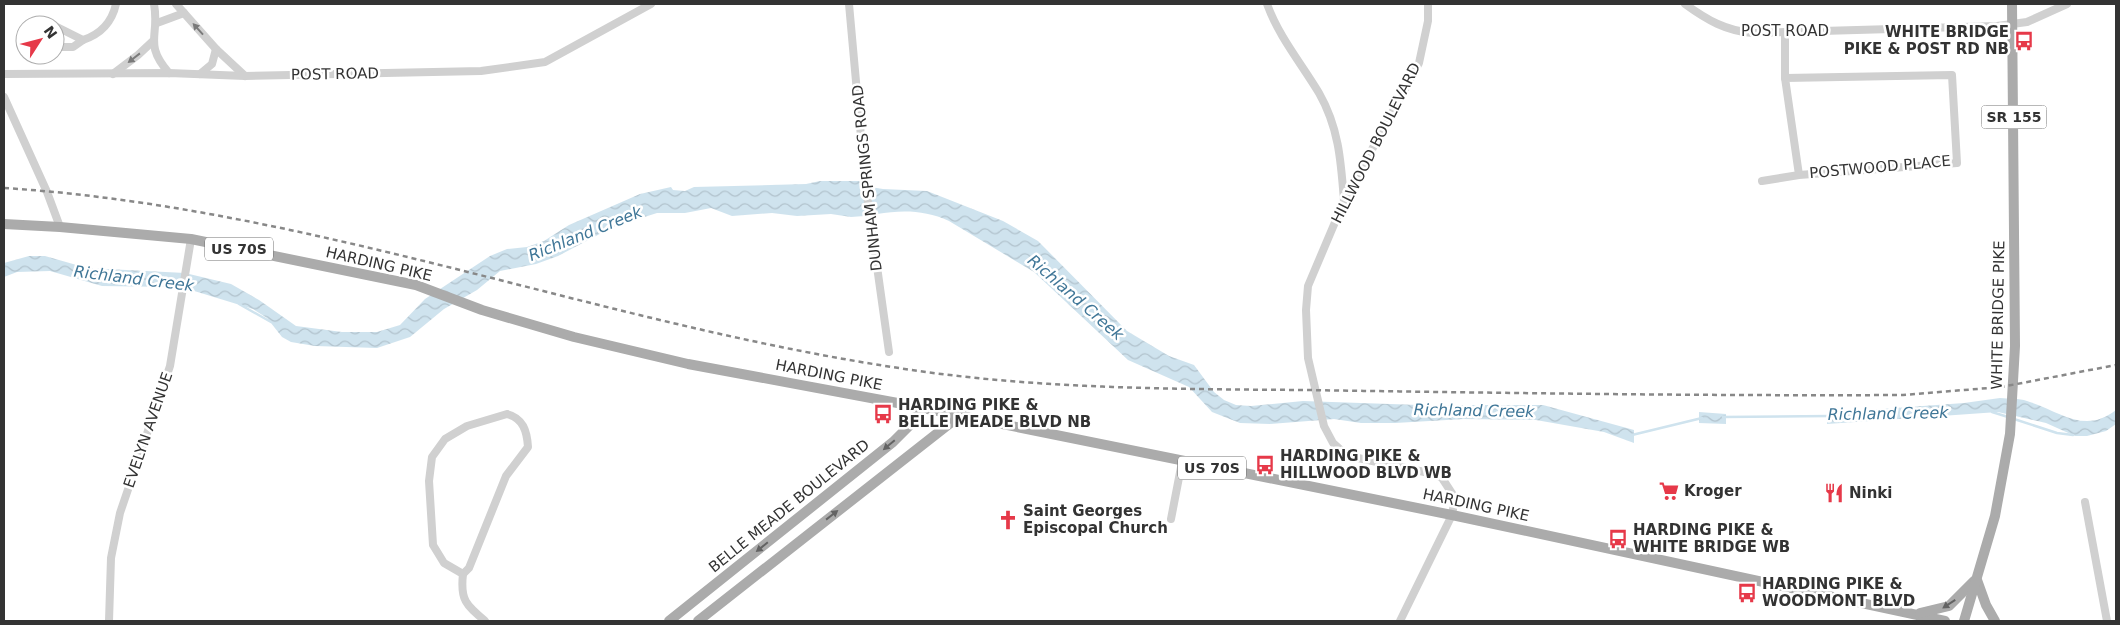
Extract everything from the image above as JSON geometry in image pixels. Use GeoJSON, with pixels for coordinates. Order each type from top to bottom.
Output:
{"type":"FeatureCollection","features":[{"type":"Feature","properties":{"kind":"main road","name":"WHITE BRIDGE PIKE"},"geometry":{"type":"LineString","coordinates":[[1964,621],[1996,516],[2010,434],[2015,346],[2012,4]]}},
{"type":"Feature","properties":{"kind":"main road","name":"HARDING PIKE"},"geometry":{"type":"LineString","coordinates":[[4,224],[60,226],[191,239],[416,286],[482,310],[574,337],[688,364],[1452,515],[1945,621]]}},
{"type":"Feature","properties":{"kind":"main road","name":"BELLE MEADE BOULEVARD"},"geometry":{"type":"LineString","coordinates":[[668,621],[855,473],[912,424],[921,409]]}},
{"type":"Feature","properties":{"kind":"main road"},"geometry":{"type":"LineString","coordinates":[[698,621],[958,417]]}},
{"type":"Feature","properties":{"kind":"main road"},"geometry":{"type":"LineString","coordinates":[[855,473],[866,488]]}},
{"type":"Feature","properties":{"kind":"main road"},"geometry":{"type":"LineString","coordinates":[[800,516],[812,531]]}},
{"type":"Feature","properties":{"kind":"main road"},"geometry":{"type":"LineString","coordinates":[[1914,614],[1949,606],[1977,579],[1986,606],[1995,621]]}},
{"type":"Feature","properties":{"kind":"main road"},"geometry":{"type":"LineString","coordinates":[[722,580],[732,594]]}},
{"type":"Feature","properties":{"kind":"street"},"geometry":{"type":"LineString","coordinates":[[65,47],[73,47],[83,40],[94,36],[104,28],[110,20],[116,4]]}},
{"type":"Feature","properties":{"kind":"street"},"geometry":{"type":"LineString","coordinates":[[154,4],[157,23],[153,41],[158,60],[169,73]]}},
{"type":"Feature","properties":{"kind":"street"},"geometry":{"type":"LineString","coordinates":[[176,4],[216,49],[245,76]]}},
{"type":"Feature","properties":{"kind":"street","name":"POST ROAD"},"geometry":{"type":"LineString","coordinates":[[4,74],[169,73],[245,76],[481,71],[545,62],[651,4]]}},
{"type":"Feature","properties":{"kind":"street","name":"DUNHAM SPRINGS ROAD"},"geometry":{"type":"LineString","coordinates":[[849,4],[865,181],[889,352]]}},
{"type":"Feature","properties":{"kind":"street"},"geometry":{"type":"LineString","coordinates":[[1267,4],[1281,38],[1319,94],[1332,124],[1341,150],[1344,201]]}},
{"type":"Feature","properties":{"kind":"street","name":"HILLWOOD BOULEVARD"},"geometry":{"type":"LineString","coordinates":[[1428,4],[1428,21],[1419,63],[1344,201],[1308,286],[1306,310],[1308,358],[1324,426],[1333,443],[1348,454],[1434,474],[1442,478],[1455,498],[1452,515]]}},
{"type":"Feature","properties":{"kind":"street","name":"POST ROAD"},"geometry":{"type":"LineString","coordinates":[[1685,4],[1714,24],[1734,31],[1785,32],[1967,28],[2012,24],[2027,22],[2067,4]]}},
{"type":"Feature","properties":{"kind":"street"},"geometry":{"type":"LineString","coordinates":[[157,23],[184,13]]}},
{"type":"Feature","properties":{"kind":"street"},"geometry":{"type":"LineString","coordinates":[[65,31],[83,40]]}},
{"type":"Feature","properties":{"kind":"street","name":"POSTWOOD PLACE"},"geometry":{"type":"LineString","coordinates":[[1785,32],[1785,78],[1799,175],[1957,163],[1952,75],[1785,78]]}},
{"type":"Feature","properties":{"kind":"street"},"geometry":{"type":"LineString","coordinates":[[113,74],[153,41]]}},
{"type":"Feature","properties":{"kind":"street"},"geometry":{"type":"LineString","coordinates":[[200,74],[212,64],[216,49]]}},
{"type":"Feature","properties":{"kind":"street"},"geometry":{"type":"LineString","coordinates":[[4,96],[47,192],[60,226]]}},
{"type":"Feature","properties":{"kind":"street"},"geometry":{"type":"LineString","coordinates":[[1762,181],[1799,175]]}},
{"type":"Feature","properties":{"kind":"street","name":"EVELYN AVENUE"},"geometry":{"type":"LineString","coordinates":[[109,621],[111,558],[120,514],[170,366],[191,239]]}},
{"type":"Feature","properties":{"kind":"street"},"geometry":{"type":"LineString","coordinates":[[463,574],[444,563],[433,546],[429,482],[432,457],[445,439],[467,426],[507,414],[514,416],[521,421],[525,429],[528,447],[506,476],[469,568],[463,574],[462,590],[464,599],[468,607],[485,621]]}},
{"type":"Feature","properties":{"kind":"street"},"geometry":{"type":"LineString","coordinates":[[1171,519],[1182,462]]}},
{"type":"Feature","properties":{"kind":"street"},"geometry":{"type":"LineString","coordinates":[[2085,502],[2107,621]]}},
{"type":"Feature","properties":{"kind":"street"},"geometry":{"type":"LineString","coordinates":[[1400,621],[1452,515]]}},
{"type":"Feature","properties":{"kind":"water"},"geometry":{"type":"Polygon","coordinates":[[[820,181],[859,181],[864,186],[883,189],[927,191],[1003,221],[1038,241],[1127,331],[1169,356],[1194,365],[1214,392],[1224,400],[1236,405],[1251,406],[1303,401],[1419,405],[1543,405],[1634,430],[1634,443],[1604,432],[1536,420],[1464,419],[1361,423],[1334,419],[1270,424],[1240,423],[1212,412],[1189,387],[1128,360],[1034,272],[949,221],[940,217],[913,212],[877,214],[873,211],[867,211],[864,216],[851,217],[831,214],[797,216],[772,213],[732,216],[711,208],[685,213],[657,213],[613,227],[558,256],[536,264],[500,271],[477,290],[444,309],[410,337],[377,348],[315,346],[291,342],[282,337],[267,318],[253,309],[191,290],[170,287],[102,286],[50,271],[17,272],[4,277],[4,263],[29,256],[45,256],[87,268],[185,273],[231,284],[259,300],[296,326],[342,332],[377,332],[400,325],[425,299],[490,256],[507,249],[527,247],[544,241],[569,225],[640,194],[671,187],[673,190],[685,191],[694,187],[806,184],[820,181]]]}},
{"type":"Feature","properties":{"kind":"water"},"geometry":{"type":"Polygon","coordinates":[[[2000,398],[2024,400],[2072,419],[2082,421],[2093,421],[2116,410],[2116,424],[2106,431],[2087,436],[2075,436],[2046,423],[1998,412],[1827,424],[1827,413],[1964,403],[2000,398]]]}},
{"type":"Feature","properties":{"kind":"water"},"geometry":{"type":"Polygon","coordinates":[[[1699,412],[1726,414],[1726,424],[1699,423],[1699,412]]]}},
{"type":"Feature","properties":{"kind":"waterway","name":"Richland Creek"},"geometry":{"type":"LineString","coordinates":[[239,304],[271,322]]}},
{"type":"Feature","properties":{"kind":"waterway","name":"Richland Creek"},"geometry":{"type":"LineString","coordinates":[[1992,412],[2008,417]]}},
{"type":"Feature","properties":{"kind":"waterway","name":"Richland Creek"},"geometry":{"type":"LineString","coordinates":[[1723,417],[1830,416]]}},
{"type":"Feature","properties":{"kind":"waterway","name":"Richland Creek"},"geometry":{"type":"LineString","coordinates":[[1632,435],[1702,418]]}},
{"type":"Feature","properties":{"kind":"waterway","name":"Richland Creek"},"geometry":{"type":"LineString","coordinates":[[2014,419],[2057,433],[2073,435]]}},
{"type":"Feature","properties":{"kind":"railway"},"geometry":{"type":"LineString","coordinates":[[4,188],[117,199],[229,218],[339,241],[780,347],[892,367],[995,380],[1046,384],[1202,389],[1679,395],[1903,395],[2001,387],[2116,365]]}},
{"type":"Feature","properties":{"kind":"place","name":"WHITE BRIDGE PIKE & POST RD NB"},"geometry":{"type":"Point","coordinates":[2024,41]}},
{"type":"Feature","properties":{"kind":"place","name":"HARDING PIKE & BELLE MEADE BLVD NB"},"geometry":{"type":"Point","coordinates":[883,414]}},
{"type":"Feature","properties":{"kind":"place","name":"HARDING PIKE & HILLWOOD BLVD WB"},"geometry":{"type":"Point","coordinates":[1265,465]}},
{"type":"Feature","properties":{"kind":"place","name":"Kroger"},"geometry":{"type":"Point","coordinates":[1669,491]}},
{"type":"Feature","properties":{"kind":"place","name":"Ninki"},"geometry":{"type":"Point","coordinates":[1834,493]}},
{"type":"Feature","properties":{"kind":"place","name":"Saint Georges Episcopal Church"},"geometry":{"type":"Point","coordinates":[1008,520]}},
{"type":"Feature","properties":{"kind":"place","name":"HARDING PIKE & WHITE BRIDGE WB"},"geometry":{"type":"Point","coordinates":[1618,539]}},
{"type":"Feature","properties":{"kind":"place","name":"HARDING PIKE & WOODMONT BLVD"},"geometry":{"type":"Point","coordinates":[1747,593]}}]}
